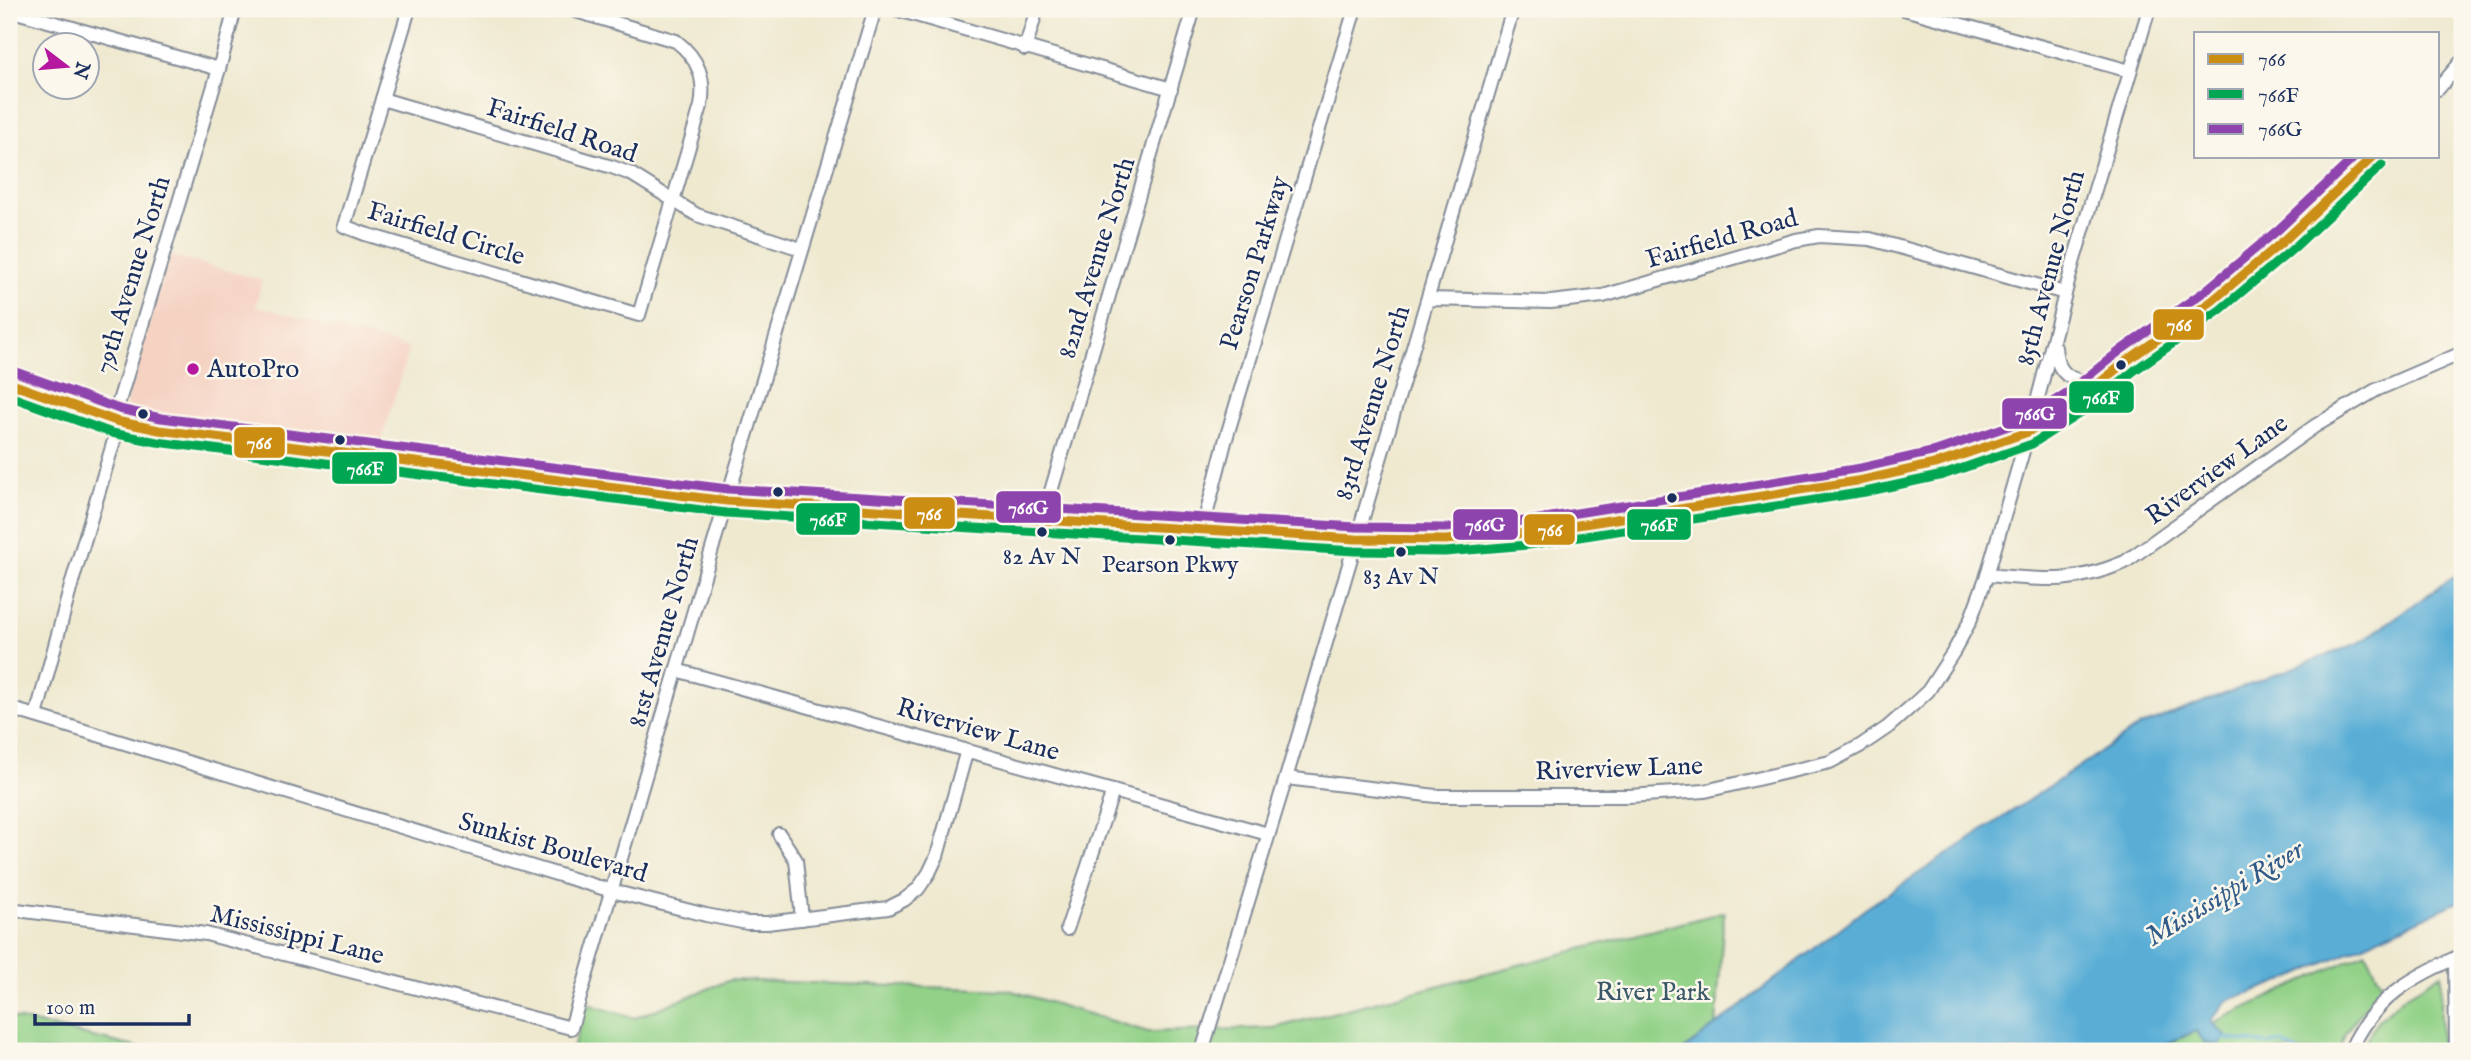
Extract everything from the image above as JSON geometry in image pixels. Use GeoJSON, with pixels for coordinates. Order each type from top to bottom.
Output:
{"type":"FeatureCollection","features":[{"type":"Feature","properties":{"kind":"street","name":"79th Avenue North"},"geometry":{"type":"LineString","coordinates":[[36,716],[115,438],[117,408],[235,9]]}},
{"type":"Feature","properties":{"kind":"street","name":"Fairfield Circle"},"geometry":{"type":"LineString","coordinates":[[409,9],[344,226],[639,315],[672,201]]}},
{"type":"Feature","properties":{"kind":"street"},"geometry":{"type":"LineString","coordinates":[[569,9],[676,41],[688,50],[697,63],[704,92],[672,201]]}},
{"type":"Feature","properties":{"kind":"street","name":"81st Avenue North"},"geometry":{"type":"LineString","coordinates":[[571,1028],[874,9]]}},
{"type":"Feature","properties":{"kind":"street"},"geometry":{"type":"LineString","coordinates":[[895,9],[1171,89]]}},
{"type":"Feature","properties":{"kind":"street"},"geometry":{"type":"LineString","coordinates":[[1025,48],[1037,9]]}},
{"type":"Feature","properties":{"kind":"street","name":"82nd Avenue North"},"geometry":{"type":"LineString","coordinates":[[1045,521],[1046,509],[1195,9]]}},
{"type":"Feature","properties":{"kind":"street","name":"Pearson Parkway"},"geometry":{"type":"LineString","coordinates":[[1202,531],[1229,429],[1355,9]]}},
{"type":"Feature","properties":{"kind":"street","name":"83rd Avenue North"},"geometry":{"type":"LineString","coordinates":[[1202,1051],[1286,778],[1513,9]]}},
{"type":"Feature","properties":{"kind":"street"},"geometry":{"type":"LineString","coordinates":[[1904,9],[2130,71]]}},
{"type":"Feature","properties":{"kind":"street","name":"85th Avenue North"},"geometry":{"type":"LineString","coordinates":[[1928,691],[1970,621],[1987,575],[2065,293],[2149,9]]}},
{"type":"Feature","properties":{"kind":"street"},"geometry":{"type":"LineString","coordinates":[[9,10],[219,69]]}},
{"type":"Feature","properties":{"kind":"street"},"geometry":{"type":"LineString","coordinates":[[2440,87],[2461,64]]}},
{"type":"Feature","properties":{"kind":"street","name":"Fairfield Road"},"geometry":{"type":"LineString","coordinates":[[382,99],[612,167],[631,174],[706,219],[801,249]]}},
{"type":"Feature","properties":{"kind":"street"},"geometry":{"type":"LineString","coordinates":[[9,383],[116,421],[203,436],[727,501],[1356,539],[1469,538],[1527,533],[1895,474],[1961,457],[2028,432],[2078,400],[2237,281],[2372,158]]}},
{"type":"Feature","properties":{"kind":"street","name":"Fairfield Road"},"geometry":{"type":"LineString","coordinates":[[1428,299],[1551,302],[1603,296],[1796,240],[1819,236],[1870,239],[2065,293]]}},
{"type":"Feature","properties":{"kind":"street"},"geometry":{"type":"LineString","coordinates":[[2054,340],[2056,361],[2069,377],[2084,382],[2108,375]]}},
{"type":"Feature","properties":{"kind":"street","name":"Riverview Lane"},"geometry":{"type":"LineString","coordinates":[[1987,575],[2048,580],[2074,579],[2125,562],[2315,426],[2376,390],[2462,354]]}},
{"type":"Feature","properties":{"kind":"street","name":"Riverview Lane"},"geometry":{"type":"LineString","coordinates":[[676,670],[1268,834]]}},
{"type":"Feature","properties":{"kind":"street","name":"Riverview Lane"},"geometry":{"type":"LineString","coordinates":[[1286,778],[1436,796],[1629,796],[1705,791],[1830,762],[1888,727],[1928,691]]}},
{"type":"Feature","properties":{"kind":"street","name":"Sunkist Boulevard"},"geometry":{"type":"LineString","coordinates":[[9,708],[612,891],[727,920],[767,923],[911,904],[937,856],[967,750]]}},
{"type":"Feature","properties":{"kind":"street"},"geometry":{"type":"LineString","coordinates":[[1067,929],[1113,791]]}},
{"type":"Feature","properties":{"kind":"street"},"geometry":{"type":"LineString","coordinates":[[779,834],[796,860],[802,919]]}},
{"type":"Feature","properties":{"kind":"street","name":"Mississippi Lane"},"geometry":{"type":"LineString","coordinates":[[9,909],[206,934],[571,1028]]}},
{"type":"Feature","properties":{"kind":"street"},"geometry":{"type":"LineString","coordinates":[[2350,1051],[2370,1016],[2392,992],[2459,956],[2456,1051]]}},
{"type":"Feature","properties":{"kind":"shaded area"},"geometry":{"type":"Polygon","coordinates":[[[169,255],[262,280],[256,306],[409,348],[378,452],[138,420],[130,415],[126,403],[169,255]]]}},
{"type":"Feature","properties":{"kind":"green space","name":"River Park"},"geometry":{"type":"Polygon","coordinates":[[[1724,912],[1716,1025],[1683,1051],[572,1051],[587,1004],[635,1018],[730,980],[1009,990],[1148,1032],[1274,1028],[1724,912]]]}},
{"type":"Feature","properties":{"kind":"green space"},"geometry":{"type":"Polygon","coordinates":[[[2366,952],[2382,984],[2346,1032],[2339,1051],[2153,1051],[2366,952]]]}},
{"type":"Feature","properties":{"kind":"green space"},"geometry":{"type":"Polygon","coordinates":[[[2442,974],[2440,1051],[2359,1051],[2378,1020],[2405,996],[2442,974]]]}},
{"type":"Feature","properties":{"kind":"green space"},"geometry":{"type":"Polygon","coordinates":[[[9,1017],[152,1051],[9,1051],[9,1017]]]}},
{"type":"Feature","properties":{"kind":"water","name":"Mississippi River"},"geometry":{"type":"Polygon","coordinates":[[[2462,571],[2462,900],[2296,976],[2227,1001],[2211,1021],[2226,1036],[2220,1045],[2205,1043],[2196,1031],[2149,1051],[1683,1051],[1865,909],[2140,726],[2359,643],[2462,571]]]}},
{"type":"Feature","properties":{"kind":"waterway"},"geometry":{"type":"LineString","coordinates":[[2220,1038],[2266,1044],[2281,1043],[2297,1051]]}},
{"type":"Feature","properties":{"kind":"transit line","name":"766G"},"geometry":{"type":"LineString","coordinates":[[13,371],[119,409],[161,418],[728,489],[1356,527],[1445,528],[1526,521],[1861,468],[1936,451],[2023,421],[2071,390],[2121,350],[2205,291],[2279,229],[2354,158]]}},
{"type":"Feature","properties":{"kind":"transit line","name":"766"},"geometry":{"type":"LineString","coordinates":[[9,383],[116,421],[159,430],[727,501],[1356,539],[1445,540],[1527,533],[1863,480],[1939,463],[2028,432],[2078,400],[2128,360],[2212,301],[2287,238],[2372,158]]}},
{"type":"Feature","properties":{"kind":"transit line","name":"766F"},"geometry":{"type":"LineString","coordinates":[[9,396],[112,433],[157,442],[726,513],[1355,551],[1445,552],[1528,545],[1865,492],[1943,475],[2032,444],[2085,410],[2135,370],[2220,310],[2295,247],[2382,165]]}},
{"type":"Feature","properties":{"kind":"place","name":"AutoPro"},"geometry":{"type":"Point","coordinates":[193,369]}},
{"type":"Feature","properties":{"kind":"place","name":"82 Av N"},"geometry":{"type":"Point","coordinates":[1042,532]}},
{"type":"Feature","properties":{"kind":"place","name":"Pearson Pkwy"},"geometry":{"type":"Point","coordinates":[1170,540]}},
{"type":"Feature","properties":{"kind":"place","name":"83 Av N"},"geometry":{"type":"Point","coordinates":[1401,552]}}]}
